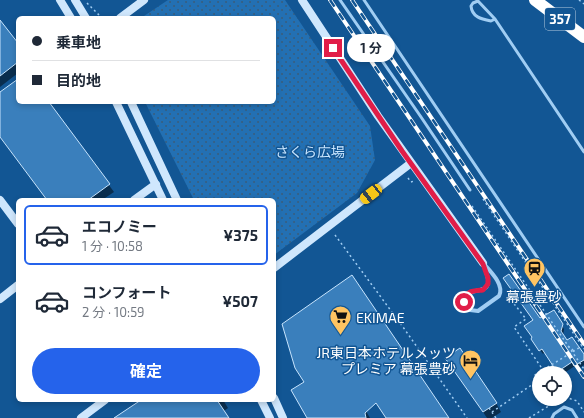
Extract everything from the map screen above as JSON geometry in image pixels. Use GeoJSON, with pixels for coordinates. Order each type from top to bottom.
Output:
{"type":"FeatureCollection","features":[{"type":"Feature","properties":{"kind":"highway","name":"357"},"geometry":{"type":"LineString","coordinates":[[535,0],[584,37]]}},
{"type":"Feature","properties":{"kind":"street"},"geometry":{"type":"LineString","coordinates":[[60,0],[69,16]]}},
{"type":"Feature","properties":{"kind":"street"},"geometry":{"type":"LineString","coordinates":[[75,0],[85,16]]}},
{"type":"Feature","properties":{"kind":"street"},"geometry":{"type":"LineString","coordinates":[[123,16],[144,0]]}},
{"type":"Feature","properties":{"kind":"street"},"geometry":{"type":"LineString","coordinates":[[302,0],[353,78],[411,162],[500,286],[499,296],[478,311],[470,310],[464,305],[466,295],[471,291],[483,290],[488,284],[488,278],[483,264]]}},
{"type":"Feature","properties":{"kind":"street"},"geometry":{"type":"LineString","coordinates":[[117,104],[162,198]]}},
{"type":"Feature","properties":{"kind":"street"},"geometry":{"type":"LineString","coordinates":[[132,104],[176,198]]}},
{"type":"Feature","properties":{"kind":"street"},"geometry":{"type":"LineString","coordinates":[[276,266],[411,162]]}},
{"type":"Feature","properties":{"kind":"street"},"geometry":{"type":"LineString","coordinates":[[137,198],[156,184]]}},
{"type":"Feature","properties":{"kind":"street"},"geometry":{"type":"LineString","coordinates":[[0,200],[16,221]]}},
{"type":"Feature","properties":{"kind":"street"},"geometry":{"type":"LineString","coordinates":[[0,298],[16,286]]}},
{"type":"Feature","properties":{"kind":"street"},"geometry":{"type":"LineString","coordinates":[[81,418],[102,402]]}},
{"type":"Feature","properties":{"kind":"street"},"geometry":{"type":"LineString","coordinates":[[262,402],[270,418]]}},
{"type":"Feature","properties":{"kind":"street"},"geometry":{"type":"LineString","coordinates":[[276,402],[284,418]]}},
{"type":"Feature","properties":{"kind":"lane"},"geometry":{"type":"LineString","coordinates":[[340,0],[470,190]]}},
{"type":"Feature","properties":{"kind":"lane"},"geometry":{"type":"LineString","coordinates":[[364,0],[584,327]]}},
{"type":"Feature","properties":{"kind":"lane"},"geometry":{"type":"LineString","coordinates":[[494,19],[491,21],[474,16],[471,6],[478,0],[494,19],[584,152]]}},
{"type":"Feature","properties":{"kind":"lane"},"geometry":{"type":"LineString","coordinates":[[552,418],[554,414],[564,408],[572,410],[577,418]]}},
{"type":"Feature","properties":{"kind":"path"},"geometry":{"type":"LineString","coordinates":[[85,0],[99,15]]}},
{"type":"Feature","properties":{"kind":"path"},"geometry":{"type":"LineString","coordinates":[[579,0],[584,4]]}},
{"type":"Feature","properties":{"kind":"path"},"geometry":{"type":"LineString","coordinates":[[408,178],[411,182],[415,180]]}},
{"type":"Feature","properties":{"kind":"path"},"geometry":{"type":"LineString","coordinates":[[483,199],[584,349]]}},
{"type":"Feature","properties":{"kind":"path"},"geometry":{"type":"LineString","coordinates":[[472,206],[584,369]]}},
{"type":"Feature","properties":{"kind":"path"},"geometry":{"type":"LineString","coordinates":[[335,235],[466,418]]}},
{"type":"Feature","properties":{"kind":"path"},"geometry":{"type":"LineString","coordinates":[[508,296],[526,319],[514,327],[540,366]]}},
{"type":"Feature","properties":{"kind":"path"},"geometry":{"type":"LineString","coordinates":[[568,346],[574,351]]}},
{"type":"Feature","properties":{"kind":"path"},"geometry":{"type":"LineString","coordinates":[[552,365],[582,346]]}},
{"type":"Feature","properties":{"kind":"path"},"geometry":{"type":"LineString","coordinates":[[492,412],[532,385]]}},
{"type":"Feature","properties":{"kind":"path"},"geometry":{"type":"LineString","coordinates":[[572,399],[577,401],[584,412]]}},
{"type":"Feature","properties":{"kind":"path"},"geometry":{"type":"LineString","coordinates":[[529,418],[549,406]]}},
{"type":"Feature","properties":{"kind":"path"},"geometry":{"type":"LineString","coordinates":[[489,408],[496,418]]}},
{"type":"Feature","properties":{"kind":"green space","name":"さくら広場"},"geometry":{"type":"Polygon","coordinates":[[[168,0],[285,0],[370,126],[375,160],[357,193],[276,254],[276,198],[193,198],[146,104],[276,104],[276,16],[144,16],[168,0]]]}},
{"type":"Feature","properties":{"kind":"building"},"geometry":{"type":"Polygon","coordinates":[[[0,20],[16,40],[16,64],[0,76],[0,20]]]}},
{"type":"Feature","properties":{"kind":"building"},"geometry":{"type":"Polygon","coordinates":[[[16,80],[16,104],[50,104],[110,184],[91,198],[46,198],[0,137],[0,92],[16,80]]]}},
{"type":"Feature","properties":{"kind":"building","name":"幕張豊砂"},"geometry":{"type":"Polygon","coordinates":[[[509,274],[540,318],[554,310],[563,324],[561,331],[567,340],[572,337],[584,354],[584,360],[574,366],[572,362],[566,366],[553,366],[542,349],[539,351],[531,339],[532,337],[524,326],[533,320],[503,278],[509,274]]]}},
{"type":"Feature","properties":{"kind":"building","name":"EKIMAE"},"geometry":{"type":"Polygon","coordinates":[[[352,275],[449,418],[386,418],[376,403],[365,413],[366,418],[307,418],[291,390],[304,382],[295,368],[282,324],[352,275]]]}},
{"type":"Feature","properties":{"kind":"building","name":"JR東日本ホテルメッツ プレミア 幕張豊砂"},"geometry":{"type":"Polygon","coordinates":[[[460,348],[497,403],[483,412],[445,358],[460,348]]]}},
{"type":"Feature","properties":{"kind":"building"},"geometry":{"type":"Polygon","coordinates":[[[138,402],[218,402],[229,418],[114,418],[138,402]]]}},
{"type":"Feature","properties":{"kind":"railway"},"geometry":{"type":"LineString","coordinates":[[330,0],[584,377]]}},
{"type":"Feature","properties":{"kind":"railway"},"geometry":{"type":"LineString","coordinates":[[352,0],[584,344]]}},
{"type":"Feature","properties":{"kind":"place","name":"幕張豊砂"},"geometry":{"type":"Point","coordinates":[534,288]}},
{"type":"Feature","properties":{"kind":"place","name":"EKIMAE"},"geometry":{"type":"Point","coordinates":[340,336]}},
{"type":"Feature","properties":{"kind":"place","name":"JR東日本ホテルメッツ プレミア 幕張豊砂"},"geometry":{"type":"Point","coordinates":[471,380]}},
{"type":"Feature","properties":{"kind":"route"},"geometry":{"type":"LineString","coordinates":[[333,48],[402,151],[483,264],[488,278],[488,284],[483,290],[468,292],[464,302]]}}]}
